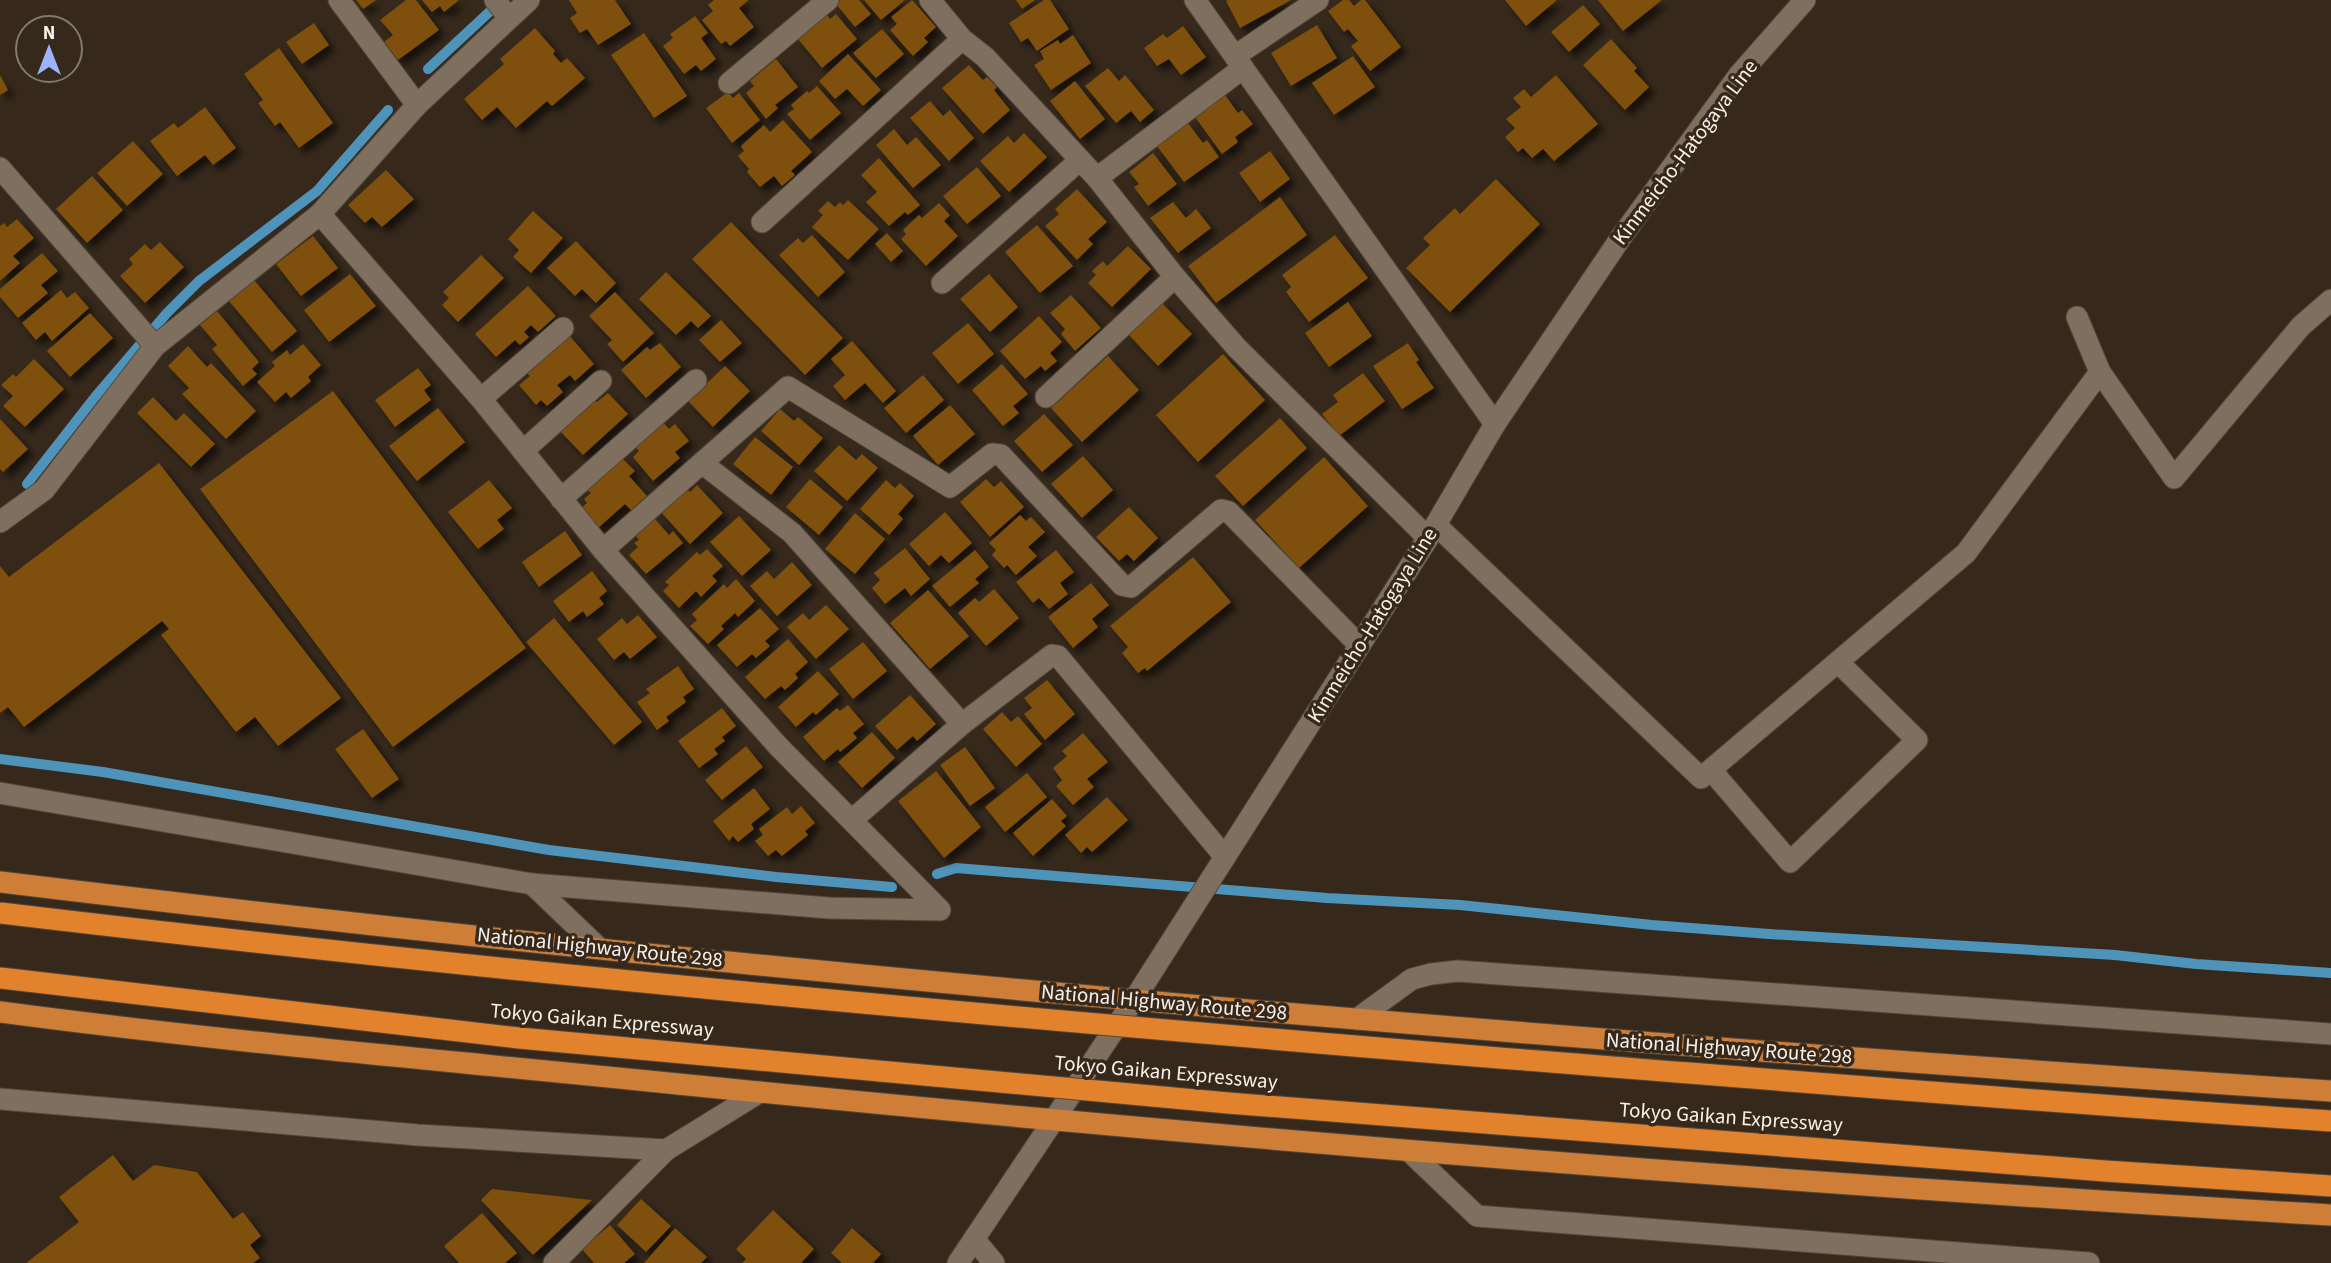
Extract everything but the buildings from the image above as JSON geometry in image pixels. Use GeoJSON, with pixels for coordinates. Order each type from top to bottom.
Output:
{"type":"FeatureCollection","features":[{"type":"Feature","properties":{"kind":"highway","name":"National Highway Route 298"},"geometry":{"type":"LineString","coordinates":[[0,880],[101,894],[599,948],[1134,1000],[1357,1020],[2109,1077],[2331,1091]]}},
{"type":"Feature","properties":{"kind":"highway","name":"Tokyo Gaikan Expressway"},"geometry":{"type":"LineString","coordinates":[[0,913],[706,988],[1236,1036],[2075,1104],[2331,1121]]}},
{"type":"Feature","properties":{"kind":"highway","name":"Tokyo Gaikan Expressway"},"geometry":{"type":"LineString","coordinates":[[0,978],[519,1038],[1228,1103],[2331,1186]]}},
{"type":"Feature","properties":{"kind":"highway"},"geometry":{"type":"LineString","coordinates":[[0,1012],[122,1028]]}},
{"type":"Feature","properties":{"kind":"highway"},"geometry":{"type":"LineString","coordinates":[[0,1017],[1053,1121],[1410,1152],[2110,1202],[2331,1215]]}},
{"type":"Feature","properties":{"kind":"street"},"geometry":{"type":"LineString","coordinates":[[339,0],[417,105]]}},
{"type":"Feature","properties":{"kind":"street"},"geometry":{"type":"LineString","coordinates":[[495,0],[509,18]]}},
{"type":"Feature","properties":{"kind":"street"},"geometry":{"type":"LineString","coordinates":[[5,511],[44,490],[156,346],[320,214],[417,105],[529,0]]}},
{"type":"Feature","properties":{"kind":"street"},"geometry":{"type":"LineString","coordinates":[[729,83],[828,0]]}},
{"type":"Feature","properties":{"kind":"street"},"geometry":{"type":"LineString","coordinates":[[930,0],[962,39],[985,57],[1097,178],[1175,277],[1237,348],[1432,532],[1701,778],[1966,553],[2101,372]]}},
{"type":"Feature","properties":{"kind":"street"},"geometry":{"type":"LineString","coordinates":[[1195,0],[1495,424]]}},
{"type":"Feature","properties":{"kind":"street"},"geometry":{"type":"LineString","coordinates":[[1097,178],[1318,0]]}},
{"type":"Feature","properties":{"kind":"street","name":"Kinmeicho-Hatogaya Line"},"geometry":{"type":"LineString","coordinates":[[958,1263],[1134,1000],[1432,532],[1495,424],[1622,236],[1731,86],[1805,0]]}},
{"type":"Feature","properties":{"kind":"street"},"geometry":{"type":"LineString","coordinates":[[762,222],[962,39]]}},
{"type":"Feature","properties":{"kind":"street"},"geometry":{"type":"LineString","coordinates":[[942,283],[1080,160]]}},
{"type":"Feature","properties":{"kind":"street"},"geometry":{"type":"LineString","coordinates":[[0,168],[156,346]]}},
{"type":"Feature","properties":{"kind":"street"},"geometry":{"type":"LineString","coordinates":[[0,793],[532,884],[829,908],[940,910],[778,746],[603,551],[481,399],[320,214]]}},
{"type":"Feature","properties":{"kind":"street"},"geometry":{"type":"LineString","coordinates":[[1046,397],[1175,277]]}},
{"type":"Feature","properties":{"kind":"street"},"geometry":{"type":"LineString","coordinates":[[2077,317],[2101,372],[2174,478],[2301,327],[2331,300]]}},
{"type":"Feature","properties":{"kind":"street"},"geometry":{"type":"LineString","coordinates":[[481,399],[563,328]]}},
{"type":"Feature","properties":{"kind":"street"},"geometry":{"type":"LineString","coordinates":[[561,499],[696,380]]}},
{"type":"Feature","properties":{"kind":"street"},"geometry":{"type":"LineString","coordinates":[[523,451],[601,381]]}},
{"type":"Feature","properties":{"kind":"street"},"geometry":{"type":"LineString","coordinates":[[603,551],[788,387],[950,487],[992,454],[1001,455],[1122,585],[1131,586],[1221,510],[1229,512],[1359,645]]}},
{"type":"Feature","properties":{"kind":"street"},"geometry":{"type":"LineString","coordinates":[[702,463],[792,533],[962,724]]}},
{"type":"Feature","properties":{"kind":"street"},"geometry":{"type":"LineString","coordinates":[[852,820],[962,724],[1052,655],[1058,656],[1225,857]]}},
{"type":"Feature","properties":{"kind":"street"},"geometry":{"type":"LineString","coordinates":[[1711,770],[1790,862],[1917,740],[1838,662]]}},
{"type":"Feature","properties":{"kind":"street"},"geometry":{"type":"LineString","coordinates":[[532,884],[599,948]]}},
{"type":"Feature","properties":{"kind":"street"},"geometry":{"type":"LineString","coordinates":[[1357,1020],[1412,979],[1458,971],[2331,1034]]}},
{"type":"Feature","properties":{"kind":"street"},"geometry":{"type":"LineString","coordinates":[[555,1263],[666,1150],[760,1092]]}},
{"type":"Feature","properties":{"kind":"street"},"geometry":{"type":"LineString","coordinates":[[0,1099],[418,1135],[666,1150]]}},
{"type":"Feature","properties":{"kind":"street"},"geometry":{"type":"LineString","coordinates":[[1410,1152],[1477,1216],[2089,1263]]}},
{"type":"Feature","properties":{"kind":"street"},"geometry":{"type":"LineString","coordinates":[[974,1239],[994,1263]]}},
{"type":"Feature","properties":{"kind":"waterway"},"geometry":{"type":"LineString","coordinates":[[428,69],[500,2]]}},
{"type":"Feature","properties":{"kind":"waterway"},"geometry":{"type":"LineString","coordinates":[[27,484],[95,397],[167,313],[199,281],[317,191],[388,110]]}},
{"type":"Feature","properties":{"kind":"waterway"},"geometry":{"type":"LineString","coordinates":[[0,759],[103,772],[549,850],[776,877],[892,887]]}},
{"type":"Feature","properties":{"kind":"waterway"},"geometry":{"type":"LineString","coordinates":[[937,874],[956,868],[1327,898],[1460,905],[1769,934],[2115,955],[2196,964],[2331,973]]}}]}
